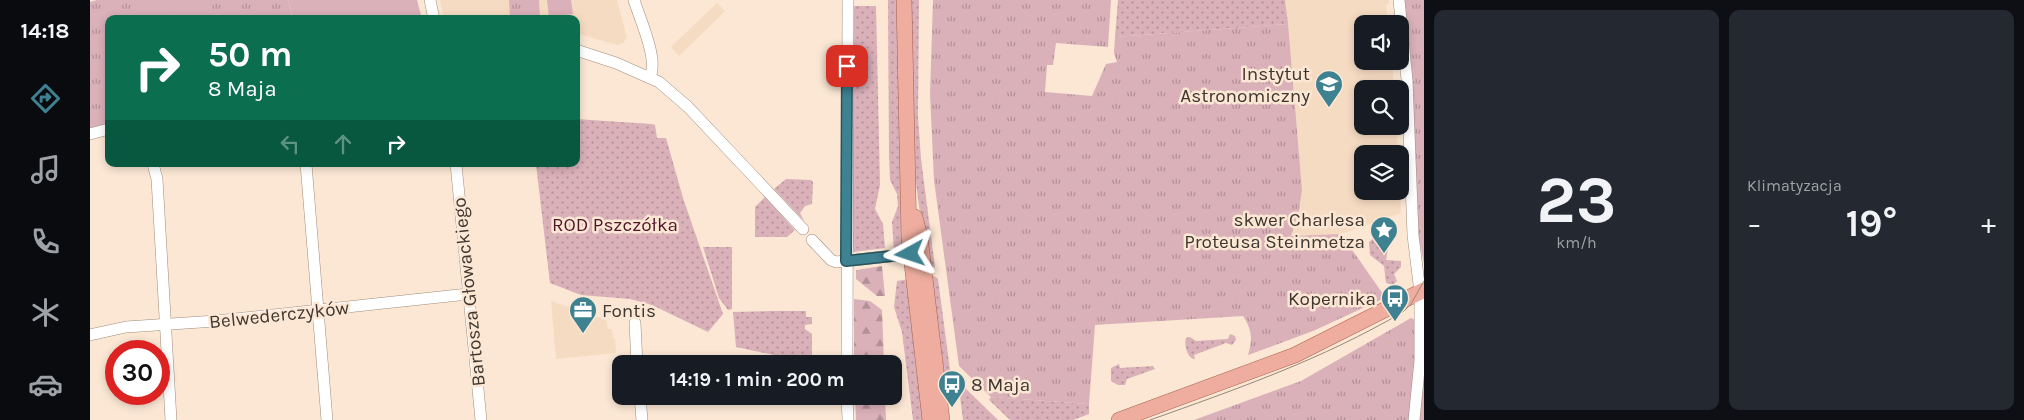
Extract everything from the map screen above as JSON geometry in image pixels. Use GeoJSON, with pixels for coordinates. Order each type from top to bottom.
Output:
{"type":"FeatureCollection","features":[{"type":"Feature","properties":{"kind":"main road"},"geometry":{"type":"LineString","coordinates":[[904,0],[905,126],[910,196],[910,254],[930,420]]}},
{"type":"Feature","properties":{"kind":"main road"},"geometry":{"type":"LineString","coordinates":[[910,196],[920,237],[942,420]]}},
{"type":"Feature","properties":{"kind":"main road"},"geometry":{"type":"LineString","coordinates":[[1119,420],[1295,355],[1422,291]]}},
{"type":"Feature","properties":{"kind":"street"},"geometry":{"type":"LineString","coordinates":[[430,0],[433,15]]}},
{"type":"Feature","properties":{"kind":"street"},"geometry":{"type":"LineString","coordinates":[[634,0],[650,51],[653,66],[650,76]]}},
{"type":"Feature","properties":{"kind":"street"},"geometry":{"type":"LineString","coordinates":[[846,355],[848,0]]}},
{"type":"Feature","properties":{"kind":"street"},"geometry":{"type":"LineString","coordinates":[[1398,0],[1407,80],[1414,235],[1422,291],[1420,360],[1414,420]]}},
{"type":"Feature","properties":{"kind":"street"},"geometry":{"type":"LineString","coordinates":[[580,51],[599,56],[650,76],[688,107],[803,229]]}},
{"type":"Feature","properties":{"kind":"street"},"geometry":{"type":"LineString","coordinates":[[90,134],[105,130]]}},
{"type":"Feature","properties":{"kind":"street"},"geometry":{"type":"LineString","coordinates":[[154,167],[157,179],[171,420]]}},
{"type":"Feature","properties":{"kind":"street"},"geometry":{"type":"LineString","coordinates":[[306,167],[327,420]]}},
{"type":"Feature","properties":{"kind":"street","name":"Bartosza Głowackiego"},"geometry":{"type":"LineString","coordinates":[[456,167],[480,420]]}},
{"type":"Feature","properties":{"kind":"street"},"geometry":{"type":"LineString","coordinates":[[812,240],[831,260],[846,261],[910,254]]}},
{"type":"Feature","properties":{"kind":"street","name":"Belwederczyków"},"geometry":{"type":"LineString","coordinates":[[90,335],[121,328],[468,294]]}},
{"type":"Feature","properties":{"kind":"street"},"geometry":{"type":"LineString","coordinates":[[634,323],[636,355]]}},
{"type":"Feature","properties":{"kind":"street"},"geometry":{"type":"LineString","coordinates":[[641,405],[642,420]]}},
{"type":"Feature","properties":{"kind":"street"},"geometry":{"type":"LineString","coordinates":[[847,405],[848,420]]}},
{"type":"Feature","properties":{"kind":"shaded area"},"geometry":{"type":"Polygon","coordinates":[[[440,0],[617,0],[627,38],[623,43],[617,45],[580,34],[580,15],[443,15],[440,0]]]}},
{"type":"Feature","properties":{"kind":"shaded area","name":"Instytut Astronomiczny"},"geometry":{"type":"Polygon","coordinates":[[[1285,0],[1389,0],[1389,4],[1386,5],[1387,15],[1354,15],[1354,70],[1393,70],[1393,80],[1354,80],[1354,135],[1397,135],[1398,145],[1354,145],[1354,200],[1400,200],[1401,213],[1341,234],[1291,236],[1299,210],[1302,190],[1285,0]]]}},
{"type":"Feature","properties":{"kind":"shaded area"},"geometry":{"type":"Polygon","coordinates":[[[717,3],[725,11],[679,56],[671,47],[717,3]]]}},
{"type":"Feature","properties":{"kind":"shaded area","name":"Fontis"},"geometry":{"type":"Polygon","coordinates":[[[551,301],[606,320],[608,329],[612,329],[616,353],[556,359],[551,301]]]}},
{"type":"Feature","properties":{"kind":"green space"},"geometry":{"type":"Polygon","coordinates":[[[97,0],[288,0],[292,15],[105,15],[105,126],[90,129],[90,2],[97,0]]]}},
{"type":"Feature","properties":{"kind":"green space"},"geometry":{"type":"Polygon","coordinates":[[[171,0],[175,15],[153,15],[151,4],[171,0]]]}},
{"type":"Feature","properties":{"kind":"green space"},"geometry":{"type":"Polygon","coordinates":[[[194,0],[211,0],[214,14],[177,15],[175,5],[194,0]]]}},
{"type":"Feature","properties":{"kind":"green space"},"geometry":{"type":"Polygon","coordinates":[[[288,0],[417,0],[421,15],[292,15],[288,0]]]}},
{"type":"Feature","properties":{"kind":"green space"},"geometry":{"type":"Polygon","coordinates":[[[509,0],[539,0],[540,15],[510,15],[509,0]]]}},
{"type":"Feature","properties":{"kind":"green space"},"geometry":{"type":"Polygon","coordinates":[[[547,0],[571,0],[573,14],[549,15],[547,0]]]}},
{"type":"Feature","properties":{"kind":"green space"},"geometry":{"type":"Polygon","coordinates":[[[888,0],[899,0],[903,247],[894,251],[892,222],[898,206],[897,194],[890,180],[888,0]]]}},
{"type":"Feature","properties":{"kind":"green space"},"geometry":{"type":"Polygon","coordinates":[[[910,0],[919,0],[918,117],[921,159],[935,267],[927,267],[914,168],[910,0]]]}},
{"type":"Feature","properties":{"kind":"green space"},"geometry":{"type":"Polygon","coordinates":[[[933,0],[1111,0],[1108,47],[1056,43],[1053,65],[1047,65],[1045,92],[1092,96],[1106,64],[1117,62],[1114,53],[1115,37],[1288,24],[1302,190],[1299,210],[1291,236],[1341,234],[1383,294],[1389,296],[1313,331],[1248,355],[1251,335],[1243,316],[1095,325],[1089,404],[991,397],[959,366],[934,180],[930,94],[933,0]]]}},
{"type":"Feature","properties":{"kind":"green space"},"geometry":{"type":"Polygon","coordinates":[[[1118,0],[1285,0],[1288,24],[1115,37],[1118,0]]]}},
{"type":"Feature","properties":{"kind":"green space"},"geometry":{"type":"Polygon","coordinates":[[[1404,0],[1424,0],[1424,264],[1419,239],[1409,15],[1406,15],[1404,0]]]}},
{"type":"Feature","properties":{"kind":"green space"},"geometry":{"type":"Polygon","coordinates":[[[853,6],[876,6],[880,185],[875,209],[883,224],[885,248],[853,252],[853,6]]]}},
{"type":"Feature","properties":{"kind":"green space","name":"ROD Pszczółka"},"geometry":{"type":"Polygon","coordinates":[[[580,119],[655,125],[657,138],[666,138],[683,198],[723,314],[708,332],[652,305],[630,299],[581,295],[550,283],[536,167],[580,167],[580,119]]]}},
{"type":"Feature","properties":{"kind":"green space"},"geometry":{"type":"Polygon","coordinates":[[[786,179],[811,180],[813,182],[812,204],[805,206],[800,213],[804,221],[774,189],[786,179]]]}},
{"type":"Feature","properties":{"kind":"green space"},"geometry":{"type":"Polygon","coordinates":[[[765,197],[795,230],[787,237],[755,237],[755,207],[765,197]]]}},
{"type":"Feature","properties":{"kind":"green space"},"geometry":{"type":"Polygon","coordinates":[[[1377,235],[1385,236],[1389,243],[1386,260],[1401,261],[1401,267],[1394,274],[1397,281],[1393,285],[1386,283],[1384,266],[1370,255],[1369,242],[1377,235]]]}},
{"type":"Feature","properties":{"kind":"green space"},"geometry":{"type":"Polygon","coordinates":[[[703,247],[732,247],[732,309],[728,310],[719,298],[703,247]]]}},
{"type":"Feature","properties":{"kind":"green space"},"geometry":{"type":"Polygon","coordinates":[[[882,266],[885,296],[877,296],[856,279],[856,270],[882,266]]]}},
{"type":"Feature","properties":{"kind":"green space"},"geometry":{"type":"Polygon","coordinates":[[[934,276],[938,279],[952,385],[946,385],[941,370],[929,277],[934,276]]]}},
{"type":"Feature","properties":{"kind":"green space"},"geometry":{"type":"Polygon","coordinates":[[[909,279],[923,420],[913,420],[902,332],[894,307],[897,281],[909,279]]]}},
{"type":"Feature","properties":{"kind":"green space"},"geometry":{"type":"Polygon","coordinates":[[[854,299],[870,301],[882,310],[884,355],[854,355],[854,299]]]}},
{"type":"Feature","properties":{"kind":"green space"},"geometry":{"type":"Polygon","coordinates":[[[806,311],[806,317],[812,317],[812,324],[805,325],[805,329],[812,334],[812,355],[774,355],[736,347],[733,312],[806,311]]]}},
{"type":"Feature","properties":{"kind":"green space"},"geometry":{"type":"Polygon","coordinates":[[[1424,313],[1424,420],[1194,420],[1301,381],[1411,318],[1415,320],[1424,313]]]}},
{"type":"Feature","properties":{"kind":"green space"},"geometry":{"type":"Polygon","coordinates":[[[1230,334],[1235,336],[1236,340],[1232,345],[1226,343],[1194,355],[1195,359],[1191,358],[1185,344],[1186,338],[1190,337],[1196,341],[1228,339],[1230,334]]]}},
{"type":"Feature","properties":{"kind":"green space"},"geometry":{"type":"Polygon","coordinates":[[[1119,364],[1120,368],[1153,366],[1155,369],[1127,379],[1125,385],[1118,385],[1111,381],[1111,368],[1119,364]]]}},
{"type":"Feature","properties":{"kind":"green space"},"geometry":{"type":"Polygon","coordinates":[[[962,385],[998,420],[963,420],[959,388],[962,385]]]}},
{"type":"Feature","properties":{"kind":"green space"},"geometry":{"type":"Polygon","coordinates":[[[991,397],[1089,404],[1089,414],[1073,420],[1010,420],[989,400],[991,397]]]}},
{"type":"Feature","properties":{"kind":"green space"},"geometry":{"type":"Polygon","coordinates":[[[855,405],[885,405],[886,420],[856,420],[855,405]]]}},
{"type":"Feature","properties":{"kind":"tram line"},"geometry":{"type":"LineString","coordinates":[[1150,420],[1215,397],[1311,359],[1373,329],[1403,312],[1411,304],[1424,281]]}},
{"type":"Feature","properties":{"kind":"place","name":"Instytut Astronomiczny"},"geometry":{"type":"Point","coordinates":[1329,108]}},
{"type":"Feature","properties":{"kind":"place","name":"skwer Charlesa Proteusa Steinmetza"},"geometry":{"type":"Point","coordinates":[1384,254]}},
{"type":"Feature","properties":{"kind":"place","name":"Kopernika"},"geometry":{"type":"Point","coordinates":[1395,322]}},
{"type":"Feature","properties":{"kind":"place","name":"Fontis"},"geometry":{"type":"Point","coordinates":[583,334]}},
{"type":"Feature","properties":{"kind":"place","name":"8 Maja"},"geometry":{"type":"Point","coordinates":[952,408]}},
{"type":"Feature","properties":{"kind":"route"},"geometry":{"type":"LineString","coordinates":[[847,66],[846,261],[910,254]]}}]}
